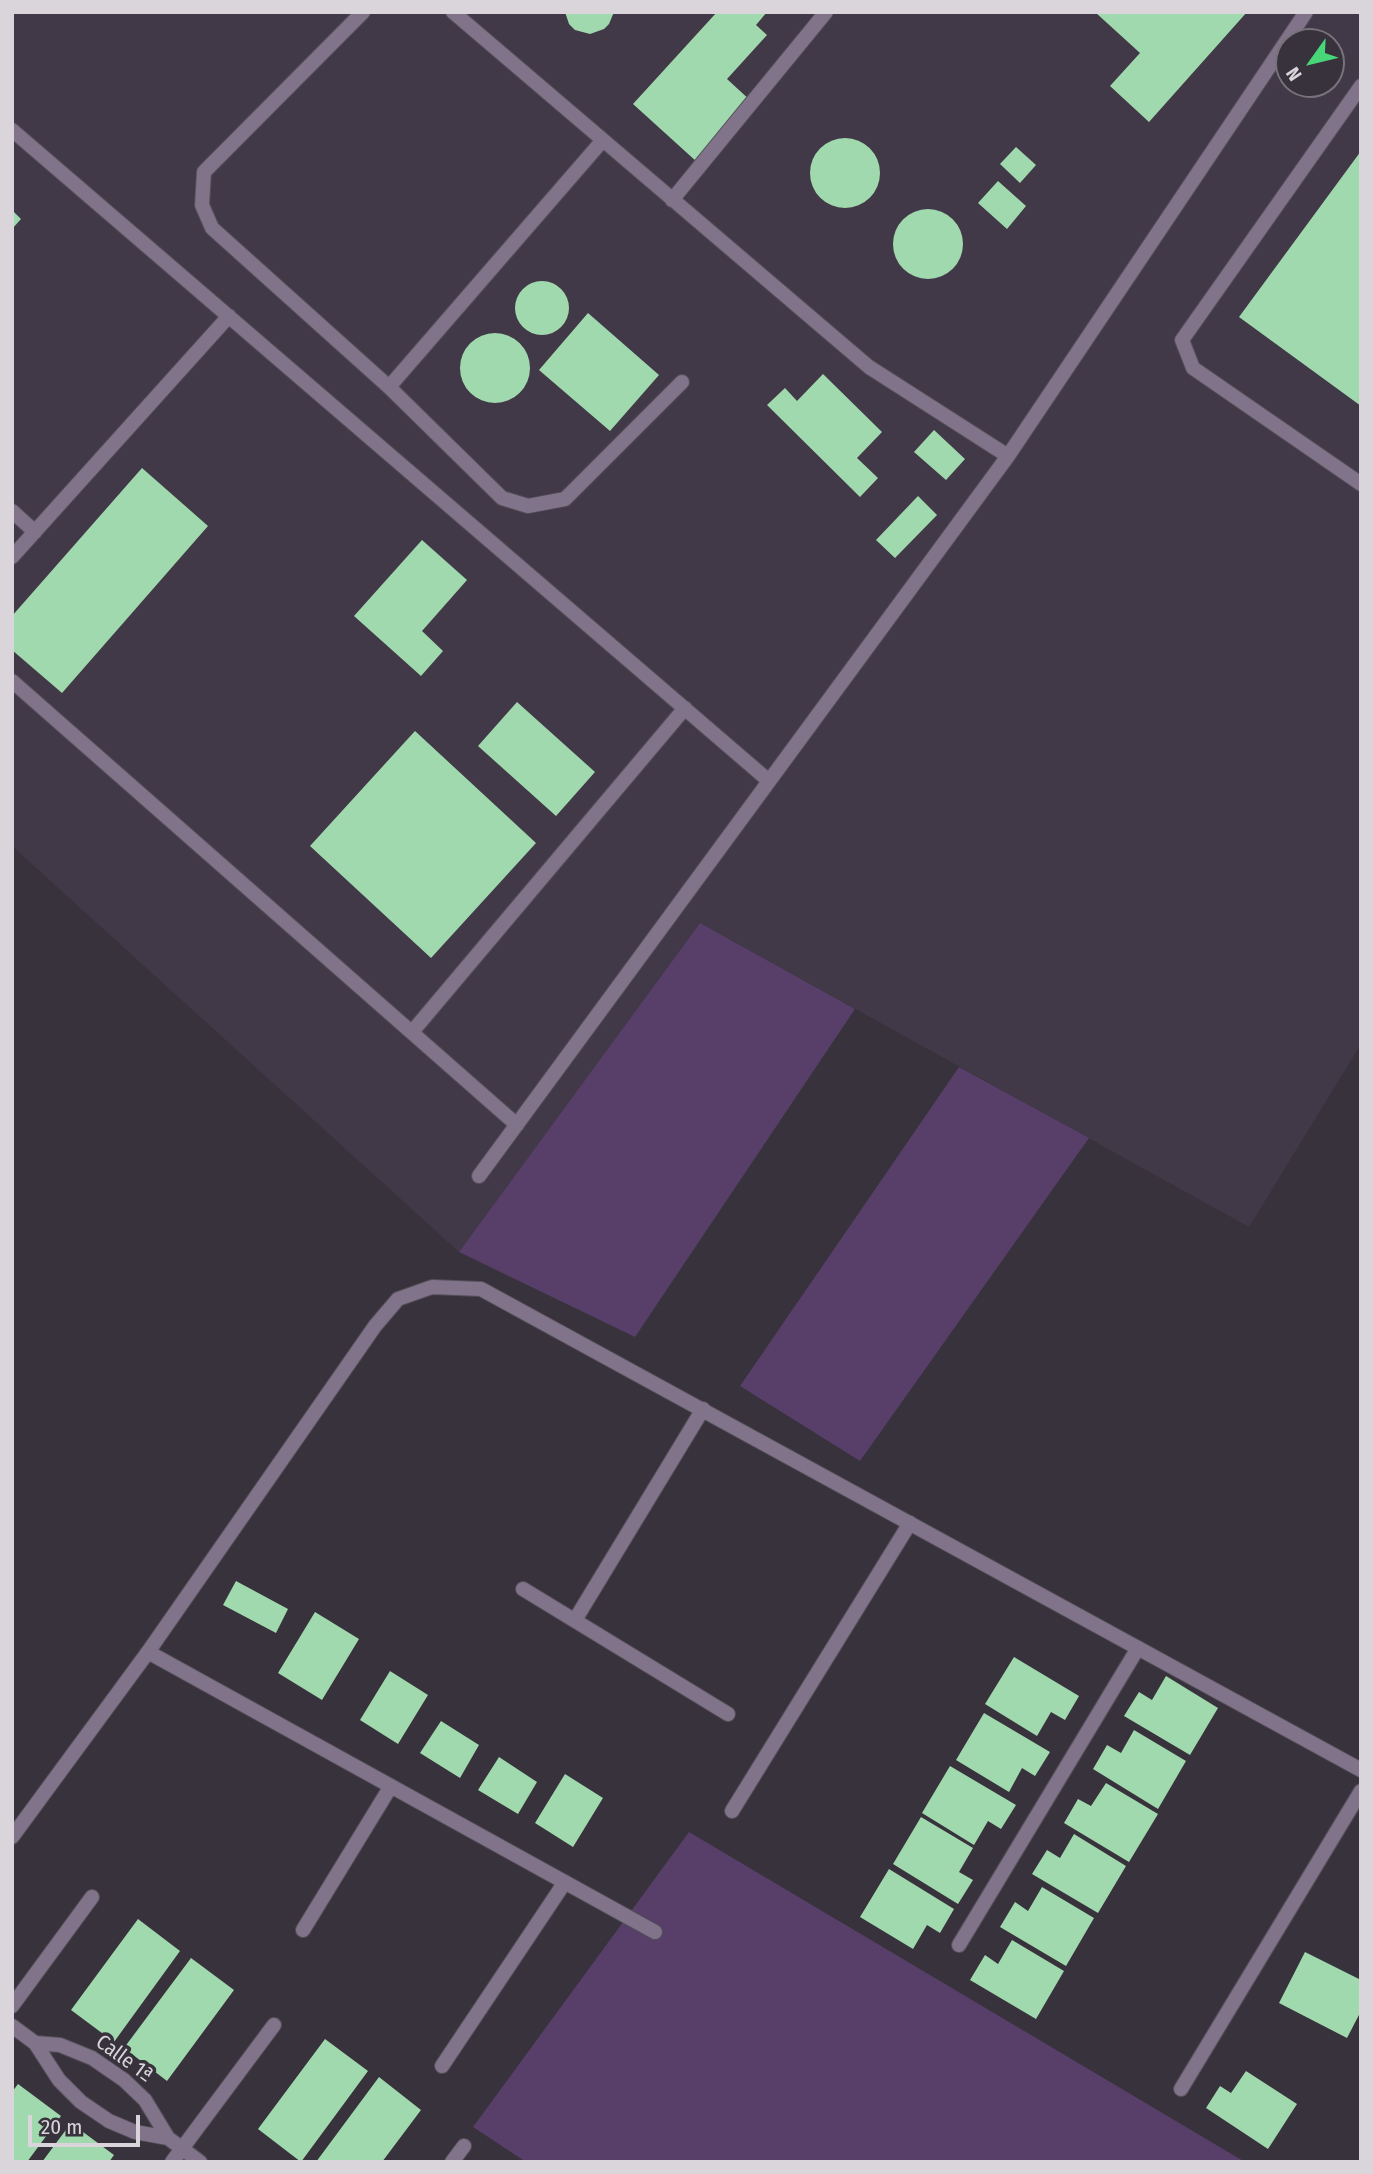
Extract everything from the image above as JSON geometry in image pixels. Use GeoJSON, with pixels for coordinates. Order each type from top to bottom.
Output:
{"type":"FeatureCollection","features":[{"type":"Feature","properties":{"kind":"street"},"geometry":{"type":"LineString","coordinates":[[363,12],[205,172],[202,205],[212,228],[389,387],[502,498],[528,506],[565,499],[682,382]]}},
{"type":"Feature","properties":{"kind":"street"},"geometry":{"type":"LineString","coordinates":[[453,12],[869,367],[1008,456]]}},
{"type":"Feature","properties":{"kind":"street"},"geometry":{"type":"LineString","coordinates":[[672,200],[826,12]]}},
{"type":"Feature","properties":{"kind":"street"},"geometry":{"type":"LineString","coordinates":[[479,1176],[1008,456],[1306,12]]}},
{"type":"Feature","properties":{"kind":"street"},"geometry":{"type":"LineString","coordinates":[[1361,86],[1182,340],[1193,368],[1361,484]]}},
{"type":"Feature","properties":{"kind":"street"},"geometry":{"type":"LineString","coordinates":[[12,130],[769,781]]}},
{"type":"Feature","properties":{"kind":"street"},"geometry":{"type":"LineString","coordinates":[[389,387],[603,140]]}},
{"type":"Feature","properties":{"kind":"street"},"geometry":{"type":"LineString","coordinates":[[12,557],[229,316]]}},
{"type":"Feature","properties":{"kind":"street"},"geometry":{"type":"LineString","coordinates":[[12,512],[35,532]]}},
{"type":"Feature","properties":{"kind":"street"},"geometry":{"type":"LineString","coordinates":[[12,681],[517,1125]]}},
{"type":"Feature","properties":{"kind":"street"},"geometry":{"type":"LineString","coordinates":[[412,1032],[685,708]]}},
{"type":"Feature","properties":{"kind":"street"},"geometry":{"type":"LineString","coordinates":[[12,1837],[148,1652],[375,1326],[398,1299],[432,1287],[481,1289],[1361,1770]]}},
{"type":"Feature","properties":{"kind":"street"},"geometry":{"type":"LineString","coordinates":[[575,1620],[703,1409]]}},
{"type":"Feature","properties":{"kind":"street"},"geometry":{"type":"LineString","coordinates":[[732,1811],[910,1523]]}},
{"type":"Feature","properties":{"kind":"street"},"geometry":{"type":"LineString","coordinates":[[523,1589],[728,1714]]}},
{"type":"Feature","properties":{"kind":"street"},"geometry":{"type":"LineString","coordinates":[[959,1945],[1138,1648]]}},
{"type":"Feature","properties":{"kind":"street"},"geometry":{"type":"LineString","coordinates":[[148,1652],[655,1932]]}},
{"type":"Feature","properties":{"kind":"street"},"geometry":{"type":"LineString","coordinates":[[303,1930],[391,1786]]}},
{"type":"Feature","properties":{"kind":"street"},"geometry":{"type":"LineString","coordinates":[[1181,2090],[1361,1791]]}},
{"type":"Feature","properties":{"kind":"street"},"geometry":{"type":"LineString","coordinates":[[442,2066],[565,1882]]}},
{"type":"Feature","properties":{"kind":"street"},"geometry":{"type":"LineString","coordinates":[[12,2006],[92,1896]]}},
{"type":"Feature","properties":{"kind":"street","name":"Calle 1ª"},"geometry":{"type":"LineString","coordinates":[[12,2025],[35,2043],[59,2080],[81,2102],[109,2121],[135,2132],[168,2138]]}},
{"type":"Feature","properties":{"kind":"street"},"geometry":{"type":"LineString","coordinates":[[172,2162],[274,2025]]}},
{"type":"Feature","properties":{"kind":"street","name":"Calle 1ª"},"geometry":{"type":"LineString","coordinates":[[35,2043],[60,2045],[103,2065],[145,2099],[168,2138],[200,2162]]}},
{"type":"Feature","properties":{"kind":"street"},"geometry":{"type":"LineString","coordinates":[[452,2162],[464,2146]]}},
{"type":"Feature","properties":{"kind":"shaded area"},"geometry":{"type":"Polygon","coordinates":[[[12,12],[1361,12],[1361,1044],[1249,1227],[700,923],[459,1252],[12,846],[12,12]]]}},
{"type":"Feature","properties":{"kind":"shaded area"},"geometry":{"type":"Polygon","coordinates":[[[700,923],[855,1009],[635,1337],[459,1252],[700,923]]]}},
{"type":"Feature","properties":{"kind":"shaded area"},"geometry":{"type":"Polygon","coordinates":[[[959,1067],[1089,1138],[860,1461],[740,1386],[959,1067]]]}},
{"type":"Feature","properties":{"kind":"shaded area"},"geometry":{"type":"Polygon","coordinates":[[[689,1832],[1245,2162],[526,2162],[473,2127],[689,1832]]]}},
{"type":"Feature","properties":{"kind":"building"},"geometry":{"type":"Polygon","coordinates":[[[565,12],[614,12],[604,29],[590,34],[575,30],[569,24],[565,12]]]}},
{"type":"Feature","properties":{"kind":"building"},"geometry":{"type":"Polygon","coordinates":[[[717,12],[767,12],[756,25],[767,35],[727,79],[752,102],[697,162],[633,104],[717,12]]]}},
{"type":"Feature","properties":{"kind":"building"},"geometry":{"type":"Polygon","coordinates":[[[1095,12],[1247,12],[1149,122],[1110,86],[1140,53],[1095,12]]]}},
{"type":"Feature","properties":{"kind":"building"},"geometry":{"type":"Polygon","coordinates":[[[845,138],[870,148],[880,173],[870,198],[845,208],[820,198],[810,173],[820,148],[845,138]]]}},
{"type":"Feature","properties":{"kind":"building"},"geometry":{"type":"Polygon","coordinates":[[[1016,147],[1036,165],[1020,183],[1000,164],[1016,147]]]}},
{"type":"Feature","properties":{"kind":"building"},"geometry":{"type":"Polygon","coordinates":[[[1361,151],[1361,406],[1239,317],[1361,151]]]}},
{"type":"Feature","properties":{"kind":"building"},"geometry":{"type":"Polygon","coordinates":[[[998,181],[1026,206],[1007,229],[978,203],[998,181]]]}},
{"type":"Feature","properties":{"kind":"building"},"geometry":{"type":"Polygon","coordinates":[[[928,209],[953,219],[963,244],[953,269],[928,279],[903,269],[893,244],[903,219],[928,209]]]}},
{"type":"Feature","properties":{"kind":"building"},"geometry":{"type":"Polygon","coordinates":[[[12,210],[21,219],[12,229],[12,210]]]}},
{"type":"Feature","properties":{"kind":"building"},"geometry":{"type":"Polygon","coordinates":[[[542,281],[561,289],[569,308],[561,327],[542,335],[523,327],[515,308],[523,289],[542,281]]]}},
{"type":"Feature","properties":{"kind":"building"},"geometry":{"type":"Polygon","coordinates":[[[588,313],[659,375],[610,431],[539,370],[588,313]]]}},
{"type":"Feature","properties":{"kind":"building"},"geometry":{"type":"Polygon","coordinates":[[[495,333],[520,343],[530,368],[520,393],[495,403],[470,393],[460,368],[470,343],[495,333]]]}},
{"type":"Feature","properties":{"kind":"building"},"geometry":{"type":"Polygon","coordinates":[[[823,374],[882,432],[857,458],[878,478],[860,497],[767,405],[785,388],[797,401],[823,374]]]}},
{"type":"Feature","properties":{"kind":"building"},"geometry":{"type":"Polygon","coordinates":[[[934,430],[965,459],[946,480],[914,452],[934,430]]]}},
{"type":"Feature","properties":{"kind":"building"},"geometry":{"type":"Polygon","coordinates":[[[142,468],[208,526],[62,693],[12,650],[12,616],[142,468]]]}},
{"type":"Feature","properties":{"kind":"building"},"geometry":{"type":"Polygon","coordinates":[[[918,496],[937,515],[895,558],[876,540],[918,496]]]}},
{"type":"Feature","properties":{"kind":"building"},"geometry":{"type":"Polygon","coordinates":[[[422,540],[467,580],[422,631],[443,651],[421,676],[354,616],[422,540]]]}},
{"type":"Feature","properties":{"kind":"building"},"geometry":{"type":"Polygon","coordinates":[[[517,702],[595,772],[556,816],[478,746],[517,702]]]}},
{"type":"Feature","properties":{"kind":"building"},"geometry":{"type":"Polygon","coordinates":[[[415,731],[536,843],[431,958],[310,846],[415,731]]]}},
{"type":"Feature","properties":{"kind":"building"},"geometry":{"type":"Polygon","coordinates":[[[236,1581],[288,1609],[276,1633],[223,1605],[236,1581]]]}},
{"type":"Feature","properties":{"kind":"building"},"geometry":{"type":"Polygon","coordinates":[[[315,1612],[359,1639],[322,1700],[278,1673],[315,1612]]]}},
{"type":"Feature","properties":{"kind":"building"},"geometry":{"type":"Polygon","coordinates":[[[1014,1657],[1079,1696],[1065,1720],[1051,1712],[1037,1736],[985,1704],[1014,1657]]]}},
{"type":"Feature","properties":{"kind":"building"},"geometry":{"type":"Polygon","coordinates":[[[390,1671],[428,1695],[398,1744],[360,1720],[390,1671]]]}},
{"type":"Feature","properties":{"kind":"building"},"geometry":{"type":"Polygon","coordinates":[[[1166,1676],[1218,1708],[1190,1755],[1124,1716],[1139,1692],[1152,1700],[1166,1676]]]}},
{"type":"Feature","properties":{"kind":"building"},"geometry":{"type":"Polygon","coordinates":[[[984,1713],[1050,1752],[1035,1776],[1022,1768],[1009,1792],[956,1760],[984,1713]]]}},
{"type":"Feature","properties":{"kind":"building"},"geometry":{"type":"Polygon","coordinates":[[[441,1721],[479,1745],[460,1778],[420,1753],[441,1721]]]}},
{"type":"Feature","properties":{"kind":"building"},"geometry":{"type":"Polygon","coordinates":[[[1134,1730],[1186,1761],[1158,1809],[1093,1769],[1107,1745],[1121,1753],[1134,1730]]]}},
{"type":"Feature","properties":{"kind":"building"},"geometry":{"type":"Polygon","coordinates":[[[499,1757],[537,1782],[518,1814],[478,1790],[499,1757]]]}},
{"type":"Feature","properties":{"kind":"building"},"geometry":{"type":"Polygon","coordinates":[[[950,1766],[1016,1805],[1001,1829],[988,1821],[974,1845],[922,1813],[950,1766]]]}},
{"type":"Feature","properties":{"kind":"building"},"geometry":{"type":"Polygon","coordinates":[[[565,1774],[603,1798],[573,1847],[535,1823],[565,1774]]]}},
{"type":"Feature","properties":{"kind":"building"},"geometry":{"type":"Polygon","coordinates":[[[1106,1783],[1158,1814],[1129,1862],[1064,1823],[1078,1799],[1091,1806],[1106,1783]]]}},
{"type":"Feature","properties":{"kind":"building"},"geometry":{"type":"Polygon","coordinates":[[[921,1817],[973,1848],[959,1872],[973,1880],[958,1904],[893,1864],[921,1817]]]}},
{"type":"Feature","properties":{"kind":"building"},"geometry":{"type":"Polygon","coordinates":[[[1074,1834],[1126,1866],[1098,1913],[1032,1874],[1047,1850],[1060,1858],[1074,1834]]]}},
{"type":"Feature","properties":{"kind":"building"},"geometry":{"type":"Polygon","coordinates":[[[889,1869],[954,1909],[940,1933],[927,1925],[913,1949],[860,1917],[889,1869]]]}},
{"type":"Feature","properties":{"kind":"building"},"geometry":{"type":"Polygon","coordinates":[[[1042,1887],[1094,1918],[1066,1966],[1000,1927],[1015,1902],[1028,1911],[1042,1887]]]}},
{"type":"Feature","properties":{"kind":"building"},"geometry":{"type":"Polygon","coordinates":[[[138,1919],[180,1951],[114,2042],[71,2010],[138,1919]]]}},
{"type":"Feature","properties":{"kind":"building"},"geometry":{"type":"Polygon","coordinates":[[[1012,1940],[1064,1971],[1036,2019],[970,1980],[985,1955],[998,1964],[1012,1940]]]}},
{"type":"Feature","properties":{"kind":"building"},"geometry":{"type":"Polygon","coordinates":[[[1305,1952],[1361,1980],[1361,2011],[1347,2038],[1279,2003],[1305,1952]]]}},
{"type":"Feature","properties":{"kind":"building"},"geometry":{"type":"Polygon","coordinates":[[[191,1958],[234,1990],[167,2081],[124,2048],[191,1958]]]}},
{"type":"Feature","properties":{"kind":"building"},"geometry":{"type":"Polygon","coordinates":[[[325,2039],[368,2071],[301,2162],[258,2129],[325,2039]]]}},
{"type":"Feature","properties":{"kind":"building"},"geometry":{"type":"Polygon","coordinates":[[[1246,2071],[1297,2104],[1268,2149],[1206,2108],[1220,2086],[1231,2093],[1246,2071]]]}},
{"type":"Feature","properties":{"kind":"building"},"geometry":{"type":"Polygon","coordinates":[[[379,2077],[421,2110],[382,2162],[316,2162],[379,2077]]]}},
{"type":"Feature","properties":{"kind":"building"},"geometry":{"type":"Polygon","coordinates":[[[18,2084],[61,2116],[27,2162],[12,2162],[12,2092],[18,2084]]]}},
{"type":"Feature","properties":{"kind":"building"},"geometry":{"type":"Polygon","coordinates":[[[71,2123],[114,2155],[109,2162],[42,2162],[71,2123]]]}}]}
